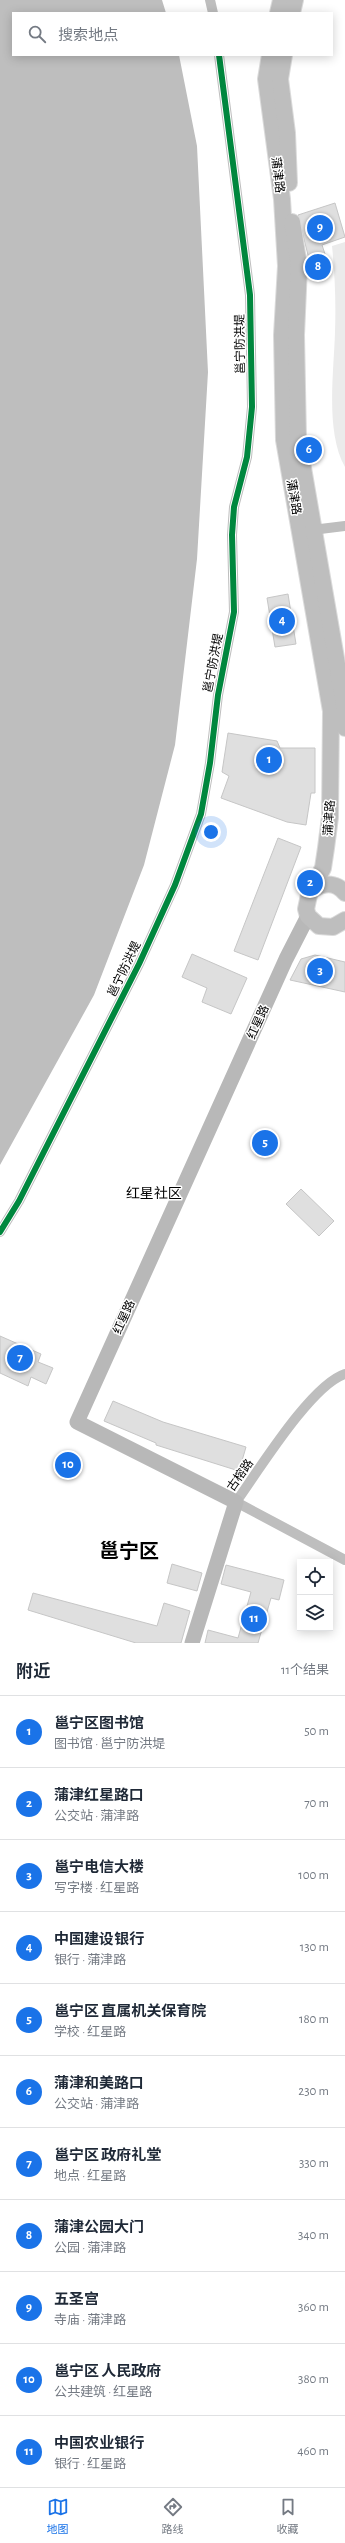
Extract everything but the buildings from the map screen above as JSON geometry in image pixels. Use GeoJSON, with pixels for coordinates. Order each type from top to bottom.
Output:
{"type":"FeatureCollection","features":[{"type":"Feature","properties":{"kind":"main road"},"geometry":{"type":"LineString","coordinates":[[278,12],[281,0]]}},
{"type":"Feature","properties":{"kind":"main road"},"geometry":{"type":"LineString","coordinates":[[292,12],[295,0]]}},
{"type":"Feature","properties":{"kind":"main road","name":"蒲津路"},"geometry":{"type":"LineString","coordinates":[[270,56],[266,79],[282,199],[286,266],[282,335],[284,440],[331,712],[330,817],[322,868],[314,889],[306,902],[308,916]]}},
{"type":"Feature","properties":{"kind":"main road","name":"蒲津路"},"geometry":{"type":"LineString","coordinates":[[284,56],[280,79],[287,133],[290,212],[299,266],[296,335],[298,439],[312,530],[345,710],[345,728]]}},
{"type":"Feature","properties":{"kind":"main road"},"geometry":{"type":"LineString","coordinates":[[314,889],[319,886],[332,884],[345,893]]}},
{"type":"Feature","properties":{"kind":"main road"},"geometry":{"type":"LineString","coordinates":[[308,916],[319,926],[326,928],[343,924]]}},
{"type":"Feature","properties":{"kind":"main road","name":"红星路"},"geometry":{"type":"LineString","coordinates":[[236,1502],[77,1422],[283,966],[308,916]]}},
{"type":"Feature","properties":{"kind":"main road"},"geometry":{"type":"LineString","coordinates":[[192,1643],[236,1502]]}},
{"type":"Feature","properties":{"kind":"street"},"geometry":{"type":"LineString","coordinates":[[210,0],[213,12]]}},
{"type":"Feature","properties":{"kind":"street","name":"邕宁防洪堤"},"geometry":{"type":"LineString","coordinates":[[0,1232],[22,1195],[132,978],[175,885],[201,814],[210,763],[218,695],[234,612],[232,535],[234,507],[247,457],[252,407],[250,295],[219,56]]}},
{"type":"Feature","properties":{"kind":"street"},"geometry":{"type":"LineString","coordinates":[[312,530],[345,526]]}},
{"type":"Feature","properties":{"kind":"street","name":"古榕路"},"geometry":{"type":"LineString","coordinates":[[345,1374],[334,1377],[315,1394],[236,1502],[345,1560]]}},
{"type":"Feature","properties":{"kind":"shaded area"},"geometry":{"type":"Polygon","coordinates":[[[0,0],[162,0],[166,12],[12,12],[12,56],[179,56],[197,146],[208,372],[197,559],[175,745],[144,865],[94,995],[0,1165],[0,0]]]}},
{"type":"Feature","properties":{"kind":"shaded area"},"geometry":{"type":"Polygon","coordinates":[[[345,242],[345,467],[339,453],[335,437],[333,419],[332,383],[335,332],[335,278],[332,246],[345,242]]]}},
{"type":"Feature","properties":{"kind":"cycle path"},"geometry":{"type":"LineString","coordinates":[[0,1232],[19,1201],[139,964],[175,885],[201,814],[210,763],[218,695],[234,612],[232,535],[234,507],[247,457],[252,407],[250,295],[219,56]]}},
{"type":"Feature","properties":{"kind":"place","name":"五圣宫"},"geometry":{"type":"Point","coordinates":[320,228]}},
{"type":"Feature","properties":{"kind":"place","name":"蒲津公园大门"},"geometry":{"type":"Point","coordinates":[318,267]}},
{"type":"Feature","properties":{"kind":"place","name":"蒲津和美路口"},"geometry":{"type":"Point","coordinates":[309,450]}},
{"type":"Feature","properties":{"kind":"place","name":"中国建设银行"},"geometry":{"type":"Point","coordinates":[282,621]}},
{"type":"Feature","properties":{"kind":"place","name":"邕宁区图书馆"},"geometry":{"type":"Point","coordinates":[269,760]}},
{"type":"Feature","properties":{"kind":"place","name":"蒲津红星路口"},"geometry":{"type":"Point","coordinates":[310,883]}},
{"type":"Feature","properties":{"kind":"place","name":"邕宁电信大楼"},"geometry":{"type":"Point","coordinates":[320,971]}},
{"type":"Feature","properties":{"kind":"place","name":"邕宁区 直属机关保育院"},"geometry":{"type":"Point","coordinates":[265,1143]}},
{"type":"Feature","properties":{"kind":"place","name":"邕宁区 政府礼堂"},"geometry":{"type":"Point","coordinates":[20,1358]}},
{"type":"Feature","properties":{"kind":"place","name":"邕宁区 人民政府"},"geometry":{"type":"Point","coordinates":[68,1465]}},
{"type":"Feature","properties":{"kind":"place","name":"中国农业银行"},"geometry":{"type":"Point","coordinates":[254,1619]}},
{"type":"Feature","properties":{"kind":"district","name":"红星社区"},"geometry":{"type":"Point","coordinates":[154,1193]}},
{"type":"Feature","properties":{"kind":"district","name":"邕宁区"},"geometry":{"type":"Point","coordinates":[129,1551]}}]}
